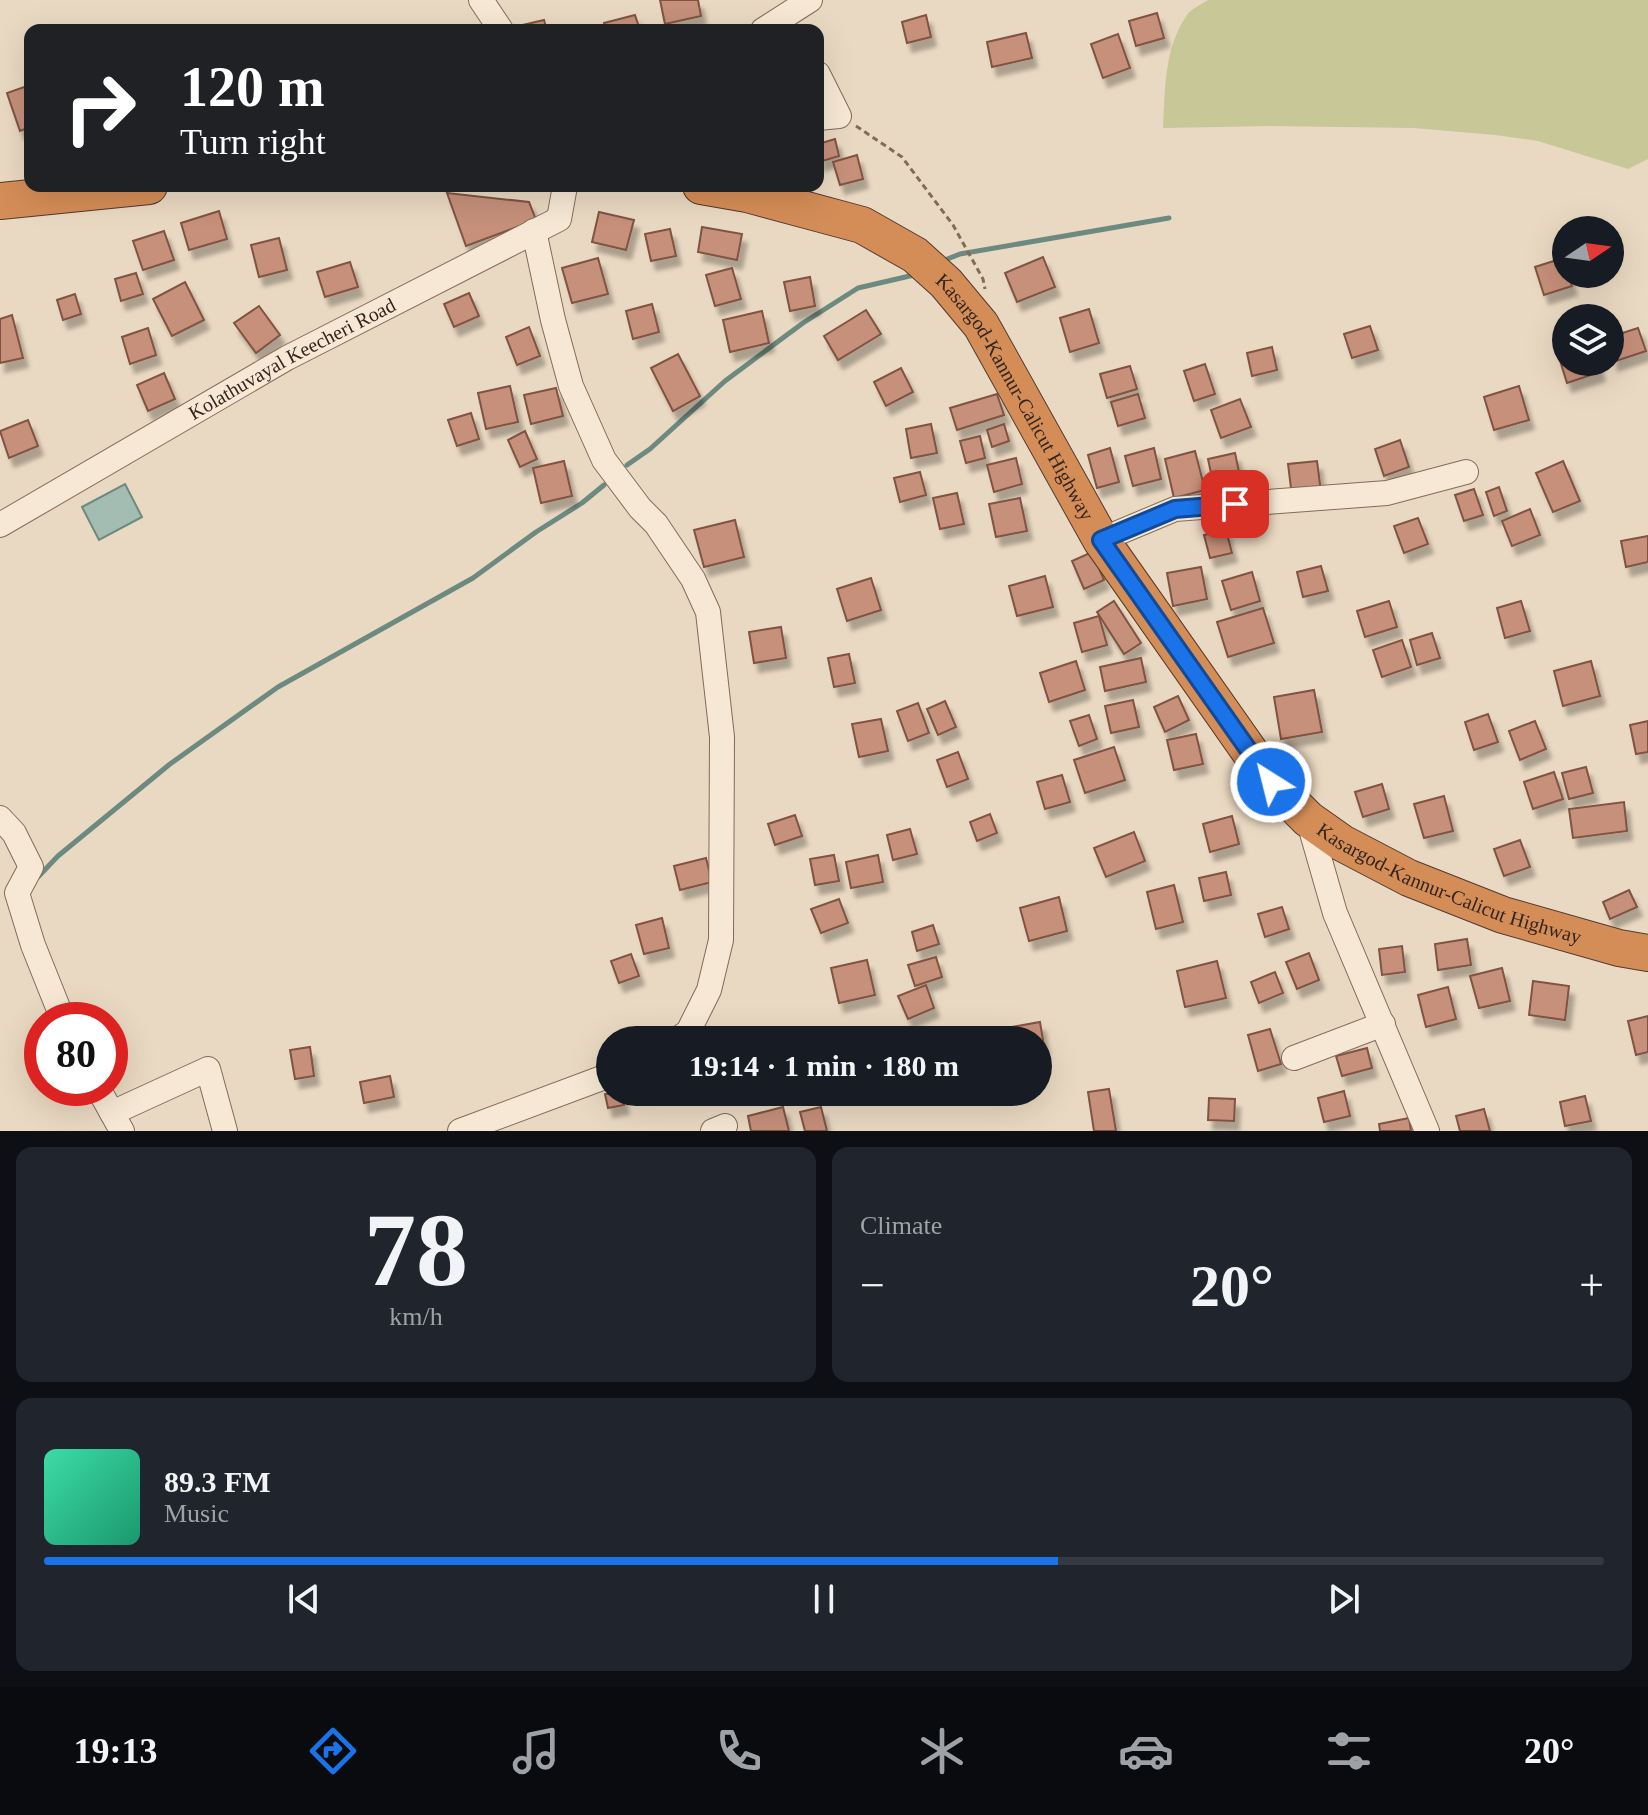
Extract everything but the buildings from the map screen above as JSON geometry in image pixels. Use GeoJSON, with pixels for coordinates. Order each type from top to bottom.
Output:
{"type":"FeatureCollection","features":[{"type":"Feature","properties":{"kind":"highway"},"geometry":{"type":"LineString","coordinates":[[0,201],[89,192]]}},
{"type":"Feature","properties":{"kind":"highway","name":"Kasargod-Kannur-Calicut Highway"},"geometry":{"type":"LineString","coordinates":[[736,192],[862,225],[915,255],[946,283],[981,325],[1101,540],[1271,782],[1308,819],[1342,843],[1409,878],[1518,920],[1648,953]]}},
{"type":"Feature","properties":{"kind":"street"},"geometry":{"type":"LineString","coordinates":[[481,0],[497,24]]}},
{"type":"Feature","properties":{"kind":"street"},"geometry":{"type":"LineString","coordinates":[[787,15],[810,0]]}},
{"type":"Feature","properties":{"kind":"street"},"geometry":{"type":"LineString","coordinates":[[824,97],[829,117]]}},
{"type":"Feature","properties":{"kind":"street","name":"Kolathuvayal Keecheri Road"},"geometry":{"type":"LineString","coordinates":[[0,525],[287,358],[559,219],[564,192]]}},
{"type":"Feature","properties":{"kind":"street"},"geometry":{"type":"LineString","coordinates":[[534,231],[571,386],[598,448],[640,508],[664,535],[693,579],[708,612],[722,737],[721,940],[709,990],[691,1026]]}},
{"type":"Feature","properties":{"kind":"street"},"geometry":{"type":"LineString","coordinates":[[1101,540],[1175,509],[1387,493],[1466,472]]}},
{"type":"Feature","properties":{"kind":"street"},"geometry":{"type":"LineString","coordinates":[[0,818],[14,833],[31,867],[17,893],[56,1002]]}},
{"type":"Feature","properties":{"kind":"street"},"geometry":{"type":"LineString","coordinates":[[1308,819],[1335,913],[1427,1131]]}},
{"type":"Feature","properties":{"kind":"street"},"geometry":{"type":"LineString","coordinates":[[1294,1058],[1383,1024]]}},
{"type":"Feature","properties":{"kind":"street"},"geometry":{"type":"LineString","coordinates":[[117,1122],[208,1069],[225,1131]]}},
{"type":"Feature","properties":{"kind":"street"},"geometry":{"type":"LineString","coordinates":[[460,1131],[596,1080]]}},
{"type":"Feature","properties":{"kind":"path"},"geometry":{"type":"LineString","coordinates":[[829,117],[902,157],[974,262]]}},
{"type":"Feature","properties":{"kind":"shaded area"},"geometry":{"type":"Polygon","coordinates":[[[1208,0],[1648,0],[1648,159],[1628,169],[1538,141],[1414,128],[1163,128],[1167,70],[1174,41],[1187,15],[1208,0]]]}},
{"type":"Feature","properties":{"kind":"shaded area"},"geometry":{"type":"Polygon","coordinates":[[[125,484],[142,517],[99,540],[82,507],[125,484]]]}},
{"type":"Feature","properties":{"kind":"waterway"},"geometry":{"type":"LineString","coordinates":[[945,260],[960,254],[1169,218]]}},
{"type":"Feature","properties":{"kind":"waterway"},"geometry":{"type":"LineString","coordinates":[[627,465],[650,449],[725,381],[803,323],[858,288],[914,275]]}},
{"type":"Feature","properties":{"kind":"waterway"},"geometry":{"type":"LineString","coordinates":[[38,877],[58,856],[170,764],[278,687],[473,578],[604,485]]}},
{"type":"Feature","properties":{"kind":"route"},"geometry":{"type":"LineString","coordinates":[[1235,504],[1175,509],[1101,540],[1271,782]]}}]}
